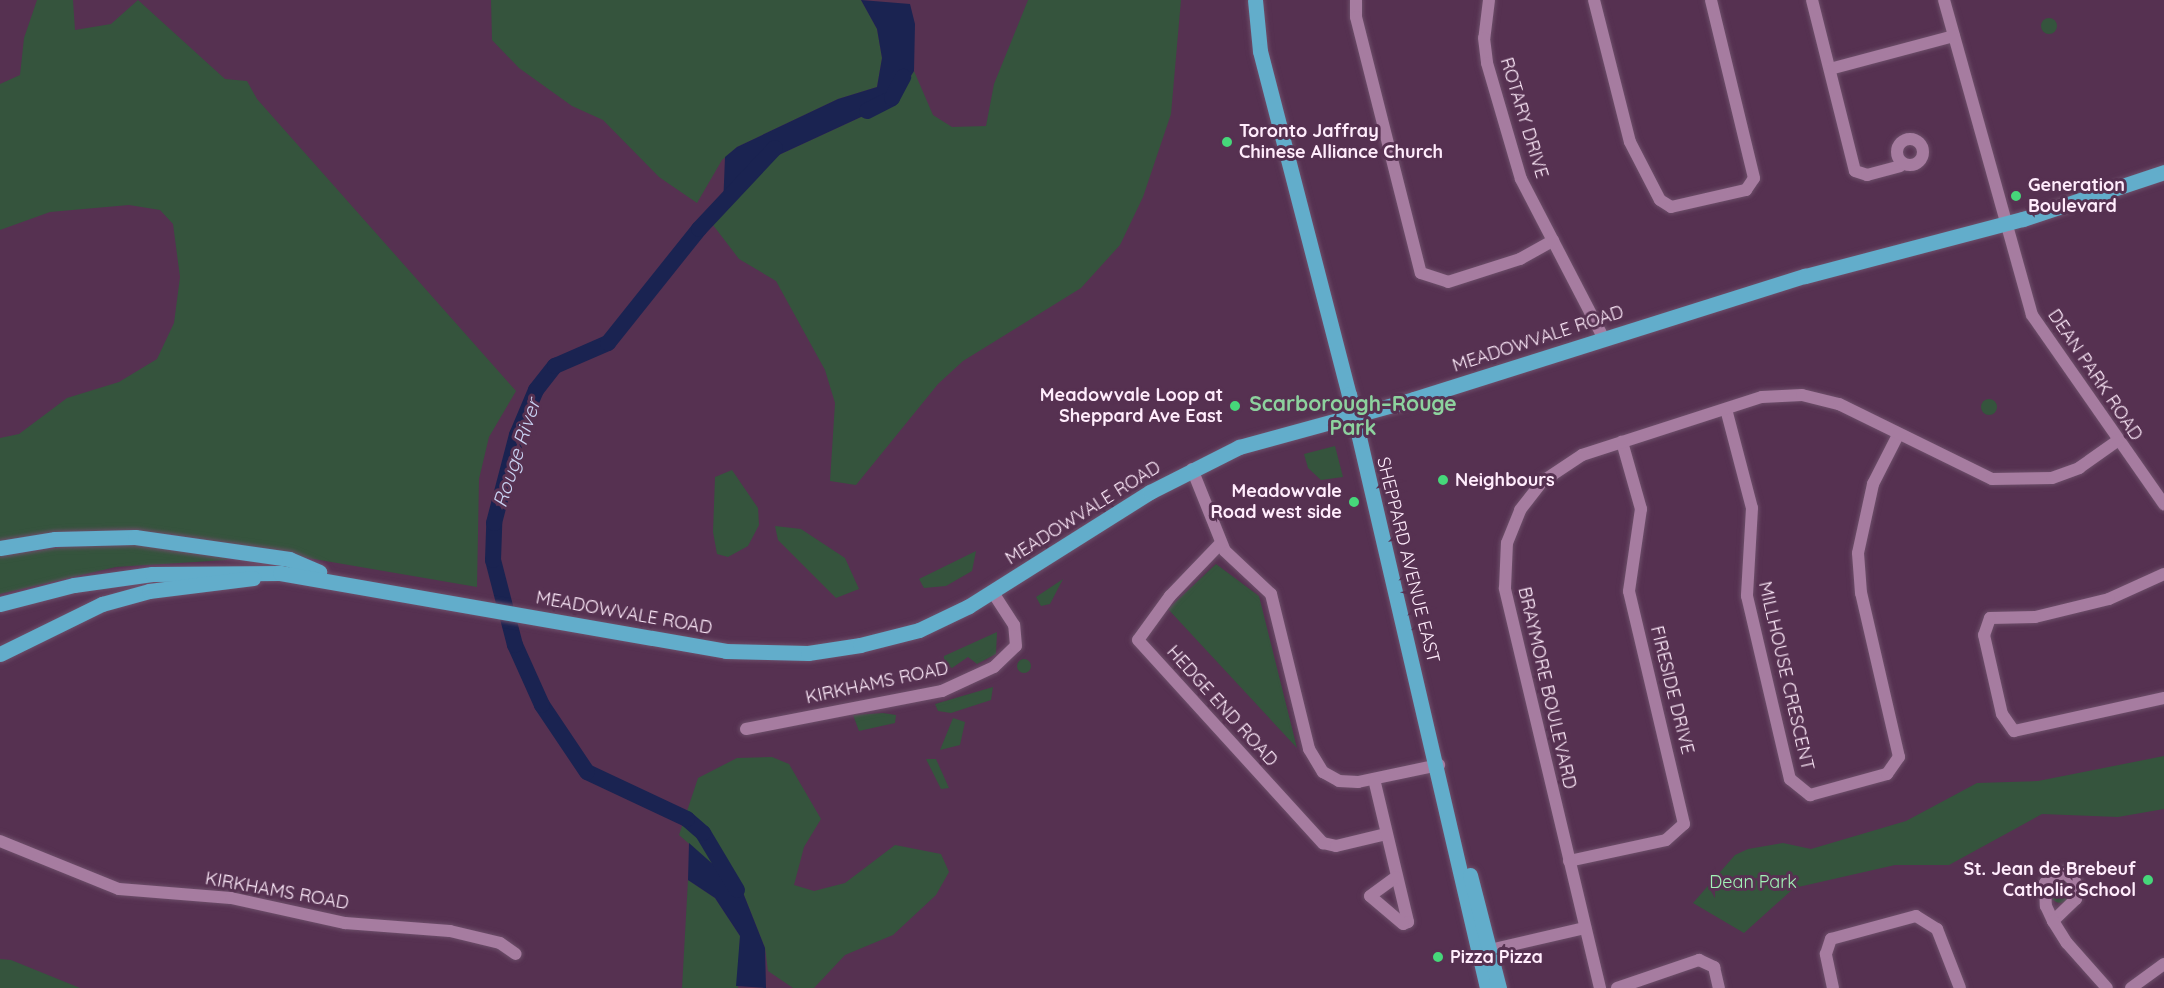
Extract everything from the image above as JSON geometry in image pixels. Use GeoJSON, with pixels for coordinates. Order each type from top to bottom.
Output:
{"type":"FeatureCollection","features":[{"type":"Feature","properties":{"kind":"main road","name":"SHEPPARD AVENUE EAST"},"geometry":{"type":"LineString","coordinates":[[1255,0],[1260,51],[1353,415],[1484,952],[1499,988]]}},
{"type":"Feature","properties":{"kind":"main road","name":"MEADOWVALE ROAD"},"geometry":{"type":"LineString","coordinates":[[0,604],[74,585],[152,574],[280,573],[401,591],[726,651],[808,653],[919,630],[993,593],[1192,469],[1246,444],[1353,415],[1603,337],[2006,223],[2164,172]]}},
{"type":"Feature","properties":{"kind":"main road"},"geometry":{"type":"LineString","coordinates":[[0,548],[100,537],[183,540],[289,559],[338,580]]}},
{"type":"Feature","properties":{"kind":"main road"},"geometry":{"type":"LineString","coordinates":[[0,654],[73,615],[133,595],[280,573]]}},
{"type":"Feature","properties":{"kind":"main road","name":"SHEPPARD AVENUE EAST"},"geometry":{"type":"LineString","coordinates":[[1484,952],[1487,988]]}},
{"type":"Feature","properties":{"kind":"street"},"geometry":{"type":"LineString","coordinates":[[1356,0],[1356,17],[1421,273],[1448,282],[1520,259],[1554,241]]}},
{"type":"Feature","properties":{"kind":"street","name":"ROTARY DRIVE"},"geometry":{"type":"LineString","coordinates":[[1489,0],[1484,38],[1504,127],[1521,179],[1603,337]]}},
{"type":"Feature","properties":{"kind":"street"},"geometry":{"type":"LineString","coordinates":[[1594,0],[1630,142],[1660,200],[1671,207],[1746,190],[1754,178],[1711,0]]}},
{"type":"Feature","properties":{"kind":"street"},"geometry":{"type":"LineString","coordinates":[[1812,0],[1855,171],[1867,174],[1900,166]]}},
{"type":"Feature","properties":{"kind":"street"},"geometry":{"type":"LineString","coordinates":[[1944,0],[2006,223]]}},
{"type":"Feature","properties":{"kind":"street"},"geometry":{"type":"LineString","coordinates":[[1830,69],[1954,36]]}},
{"type":"Feature","properties":{"kind":"street","name":"DEAN PARK ROAD"},"geometry":{"type":"LineString","coordinates":[[2006,223],[2032,315],[2117,441],[2164,504]]}},
{"type":"Feature","properties":{"kind":"street","name":"BRAYMORE BOULEVARD"},"geometry":{"type":"LineString","coordinates":[[1600,988],[1508,608],[1504,563],[1520,510],[1543,481],[1582,455],[1762,397],[1802,395],[1839,404],[1898,435],[1992,479],[2026,481],[2079,468],[2117,441]]}},
{"type":"Feature","properties":{"kind":"street","name":"MILLHOUSE CRESCENT"},"geometry":{"type":"LineString","coordinates":[[1726,409],[1752,508],[1747,596],[1790,779],[1810,795],[1887,774],[1899,757],[1858,560],[1873,484],[1898,435]]}},
{"type":"Feature","properties":{"kind":"street","name":"FIRESIDE DRIVE"},"geometry":{"type":"LineString","coordinates":[[1569,861],[1666,840],[1684,824],[1629,591],[1641,509],[1622,442]]}},
{"type":"Feature","properties":{"kind":"street"},"geometry":{"type":"LineString","coordinates":[[1192,469],[1221,543],[1231,560],[1262,580],[1271,594],[1314,760],[1339,781],[1374,779],[1439,765]]}},
{"type":"Feature","properties":{"kind":"street","name":"HEDGE END ROAD"},"geometry":{"type":"LineString","coordinates":[[1221,543],[1170,596],[1138,640],[1323,843],[1336,846],[1386,834]]}},
{"type":"Feature","properties":{"kind":"street"},"geometry":{"type":"LineString","coordinates":[[2164,574],[2109,599],[2035,618],[1990,618],[1984,635],[2001,714],[2014,731],[2164,698]]}},
{"type":"Feature","properties":{"kind":"street","name":"KIRKHAMS ROAD"},"geometry":{"type":"LineString","coordinates":[[746,729],[942,691],[994,667],[1016,646],[1011,618],[993,593]]}},
{"type":"Feature","properties":{"kind":"street"},"geometry":{"type":"LineString","coordinates":[[1374,779],[1396,877]]}},
{"type":"Feature","properties":{"kind":"street","name":"KIRKHAMS ROAD"},"geometry":{"type":"LineString","coordinates":[[0,841],[119,889],[231,898],[345,922],[450,931],[500,943],[516,954]]}},
{"type":"Feature","properties":{"kind":"street"},"geometry":{"type":"LineString","coordinates":[[1833,988],[1826,954],[1831,939],[1916,916],[1937,929],[1960,988]]}},
{"type":"Feature","properties":{"kind":"street"},"geometry":{"type":"LineString","coordinates":[[2053,921],[2107,988]]}},
{"type":"Feature","properties":{"kind":"street"},"geometry":{"type":"LineString","coordinates":[[1484,952],[1585,928]]}},
{"type":"Feature","properties":{"kind":"street"},"geometry":{"type":"LineString","coordinates":[[1617,988],[1699,960],[1714,967],[1719,988]]}},
{"type":"Feature","properties":{"kind":"street"},"geometry":{"type":"LineString","coordinates":[[2132,988],[2164,964]]}},
{"type":"Feature","properties":{"kind":"green space"},"geometry":{"type":"Polygon","coordinates":[[[37,0],[73,0],[75,30],[111,24],[138,0],[225,79],[247,81],[257,99],[516,391],[489,437],[479,479],[477,587],[169,534],[0,541],[0,438],[19,434],[67,398],[119,382],[157,359],[174,323],[180,277],[173,224],[160,210],[129,205],[50,212],[0,230],[0,84],[20,75],[24,38],[37,0]]]}},
{"type":"Feature","properties":{"kind":"green space"},"geometry":{"type":"Polygon","coordinates":[[[491,0],[861,0],[877,29],[882,58],[877,87],[838,99],[737,147],[722,160],[697,203],[659,177],[603,120],[572,106],[519,68],[492,40],[491,0]]]}},
{"type":"Feature","properties":{"kind":"green space"},"geometry":{"type":"Polygon","coordinates":[[[1028,0],[1181,0],[1171,114],[1143,197],[1120,245],[1081,288],[963,361],[938,384],[856,485],[830,481],[835,403],[825,370],[776,281],[739,259],[713,225],[746,170],[874,111],[904,87],[914,71],[933,115],[952,127],[986,126],[994,84],[1028,0]]]}},
{"type":"Feature","properties":{"kind":"green space"},"geometry":{"type":"Polygon","coordinates":[[[2049,18],[2057,26],[2049,34],[2041,26],[2049,18]]]}},
{"type":"Feature","properties":{"kind":"green space"},"geometry":{"type":"Polygon","coordinates":[[[1989,399],[1997,407],[1989,415],[1981,407],[1989,399]]]}},
{"type":"Feature","properties":{"kind":"green space"},"geometry":{"type":"Polygon","coordinates":[[[1335,446],[1343,477],[1321,480],[1308,468],[1304,454],[1335,446]]]}},
{"type":"Feature","properties":{"kind":"green space"},"geometry":{"type":"Polygon","coordinates":[[[732,470],[758,508],[759,525],[748,546],[728,557],[717,554],[713,532],[715,477],[732,470]]]}},
{"type":"Feature","properties":{"kind":"green space"},"geometry":{"type":"Polygon","coordinates":[[[775,526],[801,529],[845,558],[859,589],[836,598],[778,540],[775,526]]]}},
{"type":"Feature","properties":{"kind":"green space"},"geometry":{"type":"Polygon","coordinates":[[[91,543],[157,544],[228,554],[227,560],[116,567],[0,594],[0,556],[91,543]]]}},
{"type":"Feature","properties":{"kind":"green space"},"geometry":{"type":"Polygon","coordinates":[[[976,551],[972,571],[946,586],[924,588],[919,579],[976,551]]]}},
{"type":"Feature","properties":{"kind":"green space"},"geometry":{"type":"Polygon","coordinates":[[[1216,564],[1259,596],[1297,748],[1168,609],[1216,564]]]}},
{"type":"Feature","properties":{"kind":"green space"},"geometry":{"type":"Polygon","coordinates":[[[1063,579],[1050,604],[1041,606],[1036,597],[1063,579]]]}},
{"type":"Feature","properties":{"kind":"green space"},"geometry":{"type":"Polygon","coordinates":[[[997,632],[996,654],[977,664],[968,657],[952,668],[944,664],[944,656],[997,632]]]}},
{"type":"Feature","properties":{"kind":"green space"},"geometry":{"type":"Polygon","coordinates":[[[1024,659],[1029,661],[1031,666],[1029,671],[1024,673],[1019,671],[1017,666],[1019,661],[1024,659]]]}},
{"type":"Feature","properties":{"kind":"green space"},"geometry":{"type":"Polygon","coordinates":[[[993,687],[991,700],[951,713],[938,711],[935,704],[993,687]]]}},
{"type":"Feature","properties":{"kind":"green space"},"geometry":{"type":"Polygon","coordinates":[[[883,713],[896,715],[895,723],[859,731],[853,715],[883,713]]]}},
{"type":"Feature","properties":{"kind":"green space"},"geometry":{"type":"Polygon","coordinates":[[[953,718],[965,722],[960,745],[940,750],[953,718]]]}},
{"type":"Feature","properties":{"kind":"green space","name":"Dean Park"},"geometry":{"type":"Polygon","coordinates":[[[2164,756],[2164,809],[2118,817],[2042,814],[1949,865],[1895,865],[1794,888],[1744,933],[1693,903],[1735,855],[1748,849],[1783,843],[1811,849],[1906,821],[1977,783],[2038,781],[2164,756]]]}},
{"type":"Feature","properties":{"kind":"green space"},"geometry":{"type":"Polygon","coordinates":[[[772,757],[789,764],[821,819],[804,847],[794,885],[814,891],[845,883],[895,845],[941,854],[949,872],[936,895],[893,935],[845,955],[814,988],[793,988],[768,971],[765,948],[742,890],[679,835],[698,778],[737,758],[772,757]]]}},
{"type":"Feature","properties":{"kind":"green space"},"geometry":{"type":"Polygon","coordinates":[[[926,759],[936,759],[949,788],[941,789],[926,759]]]}},
{"type":"Feature","properties":{"kind":"green space"},"geometry":{"type":"Polygon","coordinates":[[[688,880],[715,898],[740,936],[738,988],[682,988],[688,880]]]}},
{"type":"Feature","properties":{"kind":"green space"},"geometry":{"type":"Polygon","coordinates":[[[2061,881],[2069,884],[2072,892],[2069,900],[2061,903],[2053,900],[2050,892],[2053,884],[2061,881]]]}},
{"type":"Feature","properties":{"kind":"green space"},"geometry":{"type":"Polygon","coordinates":[[[0,959],[11,960],[80,988],[0,988],[0,959]]]}},
{"type":"Feature","properties":{"kind":"water"},"geometry":{"type":"Polygon","coordinates":[[[861,0],[910,4],[915,24],[914,71],[904,87],[874,111],[746,170],[723,207],[725,157],[737,147],[838,99],[877,87],[882,58],[877,29],[861,0]]]}},
{"type":"Feature","properties":{"kind":"water"},"geometry":{"type":"Polygon","coordinates":[[[689,843],[742,890],[765,948],[766,988],[736,986],[740,936],[715,898],[688,880],[689,843]]]}},
{"type":"Feature","properties":{"kind":"waterway","name":"Rouge River"},"geometry":{"type":"LineString","coordinates":[[867,111],[892,98],[903,77]]}},
{"type":"Feature","properties":{"kind":"waterway","name":"Rouge River"},"geometry":{"type":"LineString","coordinates":[[737,890],[703,833],[687,819],[587,772],[542,705],[515,645],[493,560],[494,523],[517,435],[536,390],[555,366],[608,343],[699,229],[775,148]]}},
{"type":"Feature","properties":{"kind":"place","name":"Toronto Jaffray Chinese Alliance Church"},"geometry":{"type":"Point","coordinates":[1227,142]}},
{"type":"Feature","properties":{"kind":"place","name":"Generation Boulevard"},"geometry":{"type":"Point","coordinates":[2016,196]}},
{"type":"Feature","properties":{"kind":"place","name":"Meadowvale Loop at Sheppard Ave East"},"geometry":{"type":"Point","coordinates":[1235,406]}},
{"type":"Feature","properties":{"kind":"place","name":"Neighbours"},"geometry":{"type":"Point","coordinates":[1443,480]}},
{"type":"Feature","properties":{"kind":"place","name":"Meadowvale Road west side"},"geometry":{"type":"Point","coordinates":[1354,502]}},
{"type":"Feature","properties":{"kind":"place","name":"St. Jean de Brebeuf Catholic School"},"geometry":{"type":"Point","coordinates":[2148,880]}},
{"type":"Feature","properties":{"kind":"place","name":"Pizza Pizza"},"geometry":{"type":"Point","coordinates":[1438,957]}},
{"type":"Feature","properties":{"kind":"district","name":"Scarborough–Rouge Park"},"geometry":{"type":"Point","coordinates":[1353,415]}}]}
